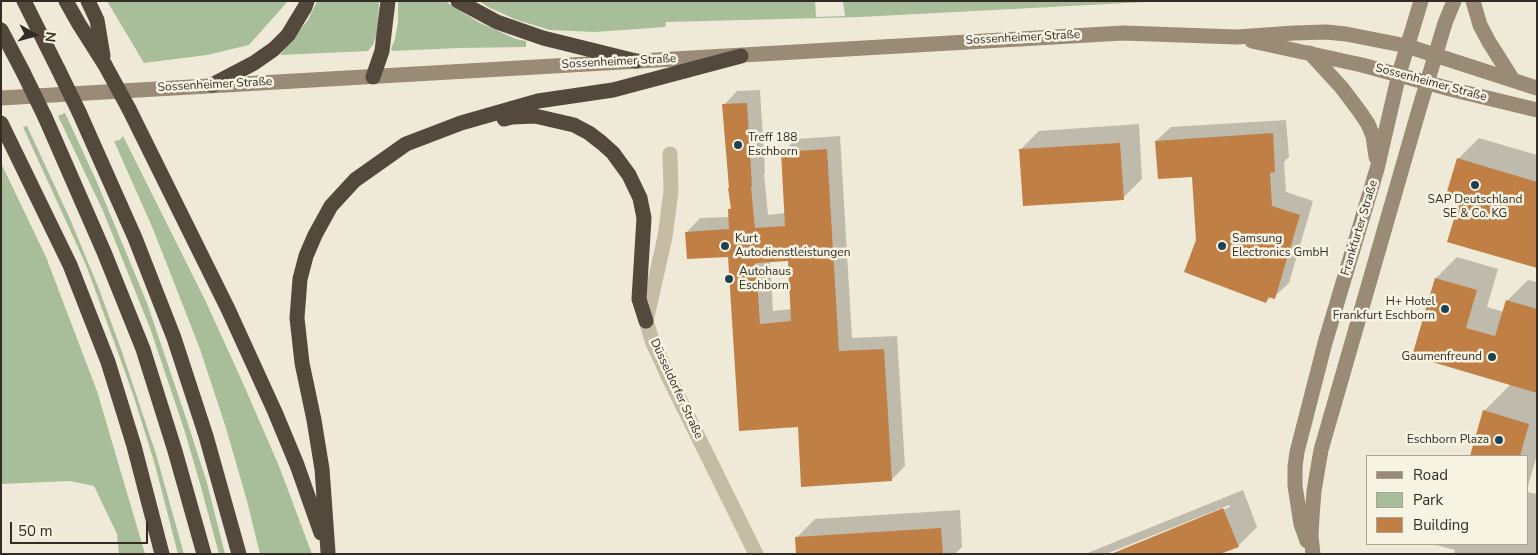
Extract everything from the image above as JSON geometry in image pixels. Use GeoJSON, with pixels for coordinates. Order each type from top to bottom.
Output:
{"type":"FeatureCollection","features":[{"type":"Feature","properties":{"kind":"highway"},"geometry":{"type":"LineString","coordinates":[[24,1],[79,112],[135,238],[174,338],[206,436],[239,554]]}},
{"type":"Feature","properties":{"kind":"highway"},"geometry":{"type":"LineString","coordinates":[[66,1],[129,109],[236,326],[289,447],[329,553]]}},
{"type":"Feature","properties":{"kind":"highway"},"geometry":{"type":"LineString","coordinates":[[88,1],[97,20],[105,65]]}},
{"type":"Feature","properties":{"kind":"highway"},"geometry":{"type":"LineString","coordinates":[[212,85],[254,63],[274,49],[288,35],[305,8],[307,1]]}},
{"type":"Feature","properties":{"kind":"highway"},"geometry":{"type":"LineString","coordinates":[[373,76],[382,51],[388,1]]}},
{"type":"Feature","properties":{"kind":"highway"},"geometry":{"type":"LineString","coordinates":[[458,1],[497,22],[543,38],[636,62]]}},
{"type":"Feature","properties":{"kind":"highway"},"geometry":{"type":"LineString","coordinates":[[1,30],[45,117],[104,252],[143,349],[175,451],[204,554]]}},
{"type":"Feature","properties":{"kind":"highway"},"geometry":{"type":"LineString","coordinates":[[329,553],[322,469],[302,363],[297,318],[300,279],[306,256],[315,235],[332,206],[355,180],[406,144],[461,123],[538,101],[613,90],[741,56]]}},
{"type":"Feature","properties":{"kind":"highway"},"geometry":{"type":"LineString","coordinates":[[406,144],[512,117],[535,116],[574,125],[596,138],[613,153],[629,175],[640,198],[644,218],[639,299],[646,321]]}},
{"type":"Feature","properties":{"kind":"highway"},"geometry":{"type":"LineString","coordinates":[[1,123],[70,265],[108,362],[134,446],[162,554]]}},
{"type":"Feature","properties":{"kind":"main road","name":"Frankfurter Straße"},"geometry":{"type":"LineString","coordinates":[[1312,554],[1301,524],[1296,500],[1295,467],[1297,452],[1325,343],[1377,169],[1406,46],[1421,1]]}},
{"type":"Feature","properties":{"kind":"main road","name":"Frankfurter Straße"},"geometry":{"type":"LineString","coordinates":[[1312,554],[1311,536],[1314,491],[1321,450],[1427,82],[1445,22],[1454,1]]}},
{"type":"Feature","properties":{"kind":"main road"},"geometry":{"type":"LineString","coordinates":[[1473,1],[1484,34],[1512,80]]}},
{"type":"Feature","properties":{"kind":"main road","name":"Sossenheimer Straße"},"geometry":{"type":"LineString","coordinates":[[1,98],[741,56],[958,41],[1123,33],[1237,38],[1294,32],[1346,34],[1406,46],[1537,88]]}},
{"type":"Feature","properties":{"kind":"main road","name":"Sossenheimer Straße"},"geometry":{"type":"LineString","coordinates":[[1237,38],[1362,64],[1454,90],[1537,110]]}},
{"type":"Feature","properties":{"kind":"main road"},"geometry":{"type":"LineString","coordinates":[[1310,54],[1354,102],[1368,124],[1373,136],[1377,169]]}},
{"type":"Feature","properties":{"kind":"street"},"geometry":{"type":"LineString","coordinates":[[646,321],[665,237],[671,191],[670,154]]}},
{"type":"Feature","properties":{"kind":"street","name":"Düsseldorfer Straße"},"geometry":{"type":"LineString","coordinates":[[646,321],[653,343],[669,378],[756,554]]}},
{"type":"Feature","properties":{"kind":"green space"},"geometry":{"type":"Polygon","coordinates":[[[107,1],[288,1],[249,45],[207,55],[144,63],[107,1]]]}},
{"type":"Feature","properties":{"kind":"green space"},"geometry":{"type":"Polygon","coordinates":[[[317,1],[379,1],[378,32],[373,45],[368,51],[280,55],[308,20],[317,1]]]}},
{"type":"Feature","properties":{"kind":"green space"},"geometry":{"type":"Polygon","coordinates":[[[398,1],[445,1],[478,22],[516,39],[526,41],[526,47],[393,51],[391,49],[398,22],[398,1]]]}},
{"type":"Feature","properties":{"kind":"green space"},"geometry":{"type":"Polygon","coordinates":[[[479,1],[815,1],[816,17],[845,16],[843,1],[1165,1],[860,17],[666,22],[665,27],[595,32],[550,30],[517,20],[479,1]]]}},
{"type":"Feature","properties":{"kind":"green space"},"geometry":{"type":"Polygon","coordinates":[[[65,113],[96,180],[147,303],[207,483],[225,554],[219,554],[184,429],[150,328],[103,211],[58,116],[65,113]]]}},
{"type":"Feature","properties":{"kind":"green space"},"geometry":{"type":"Polygon","coordinates":[[[27,126],[70,219],[99,289],[156,454],[184,554],[178,554],[155,465],[133,394],[86,265],[23,127],[27,126]]]}},
{"type":"Feature","properties":{"kind":"green space"},"geometry":{"type":"Polygon","coordinates":[[[123,136],[206,302],[242,381],[279,466],[312,554],[260,554],[226,428],[200,349],[153,229],[114,141],[120,140],[123,136]]]}},
{"type":"Feature","properties":{"kind":"green space"},"geometry":{"type":"Polygon","coordinates":[[[1,163],[46,257],[97,391],[145,554],[119,554],[117,534],[94,486],[70,481],[1,484],[1,163]]]}},
{"type":"Feature","properties":{"kind":"building"},"geometry":{"type":"Polygon","coordinates":[[[747,103],[755,228],[785,226],[781,152],[827,149],[839,351],[884,349],[892,481],[801,487],[798,427],[739,431],[728,257],[687,259],[685,232],[729,229],[728,209],[731,209],[722,104],[747,103]],[[788,261],[756,263],[760,324],[791,321],[788,261]]]}},
{"type":"Feature","properties":{"kind":"building"},"geometry":{"type":"Polygon","coordinates":[[[1273,133],[1275,172],[1270,173],[1272,206],[1300,215],[1275,299],[1268,297],[1266,303],[1184,272],[1196,240],[1192,177],[1158,179],[1155,141],[1273,133]]]}},
{"type":"Feature","properties":{"kind":"building"},"geometry":{"type":"Polygon","coordinates":[[[1120,143],[1124,200],[1023,206],[1019,149],[1120,143]]]}},
{"type":"Feature","properties":{"kind":"building"},"geometry":{"type":"Polygon","coordinates":[[[1457,158],[1537,182],[1537,268],[1447,242],[1460,199],[1446,195],[1457,158]]]}},
{"type":"Feature","properties":{"kind":"building"},"geometry":{"type":"Polygon","coordinates":[[[1435,278],[1477,290],[1466,328],[1495,336],[1506,300],[1537,309],[1537,393],[1412,356],[1435,278]]]}},
{"type":"Feature","properties":{"kind":"building","name":"Eschborn Plaza"},"geometry":{"type":"Polygon","coordinates":[[[1483,410],[1529,424],[1520,455],[1470,455],[1483,410]]]}},
{"type":"Feature","properties":{"kind":"building"},"geometry":{"type":"Polygon","coordinates":[[[1223,508],[1239,547],[1220,554],[1111,554],[1223,508]]]}},
{"type":"Feature","properties":{"kind":"building"},"geometry":{"type":"Polygon","coordinates":[[[941,528],[943,554],[796,554],[795,537],[941,528]]]}},
{"type":"Feature","properties":{"kind":"place","name":"Treff 188 Eschborn"},"geometry":{"type":"Point","coordinates":[738,145]}},
{"type":"Feature","properties":{"kind":"place","name":"SAP Deutschland SE & Co. KG"},"geometry":{"type":"Point","coordinates":[1475,185]}},
{"type":"Feature","properties":{"kind":"place","name":"Kurt Autodienstleistungen"},"geometry":{"type":"Point","coordinates":[725,246]}},
{"type":"Feature","properties":{"kind":"place","name":"Samsung Electronics GmbH"},"geometry":{"type":"Point","coordinates":[1222,246]}},
{"type":"Feature","properties":{"kind":"place","name":"Autohaus Eschborn"},"geometry":{"type":"Point","coordinates":[729,279]}},
{"type":"Feature","properties":{"kind":"place","name":"H+ Hotel Frankfurt Eschborn"},"geometry":{"type":"Point","coordinates":[1445,309]}},
{"type":"Feature","properties":{"kind":"place","name":"Gaumenfreund"},"geometry":{"type":"Point","coordinates":[1492,357]}},
{"type":"Feature","properties":{"kind":"place","name":"Eschborn Plaza"},"geometry":{"type":"Point","coordinates":[1499,440]}}]}
